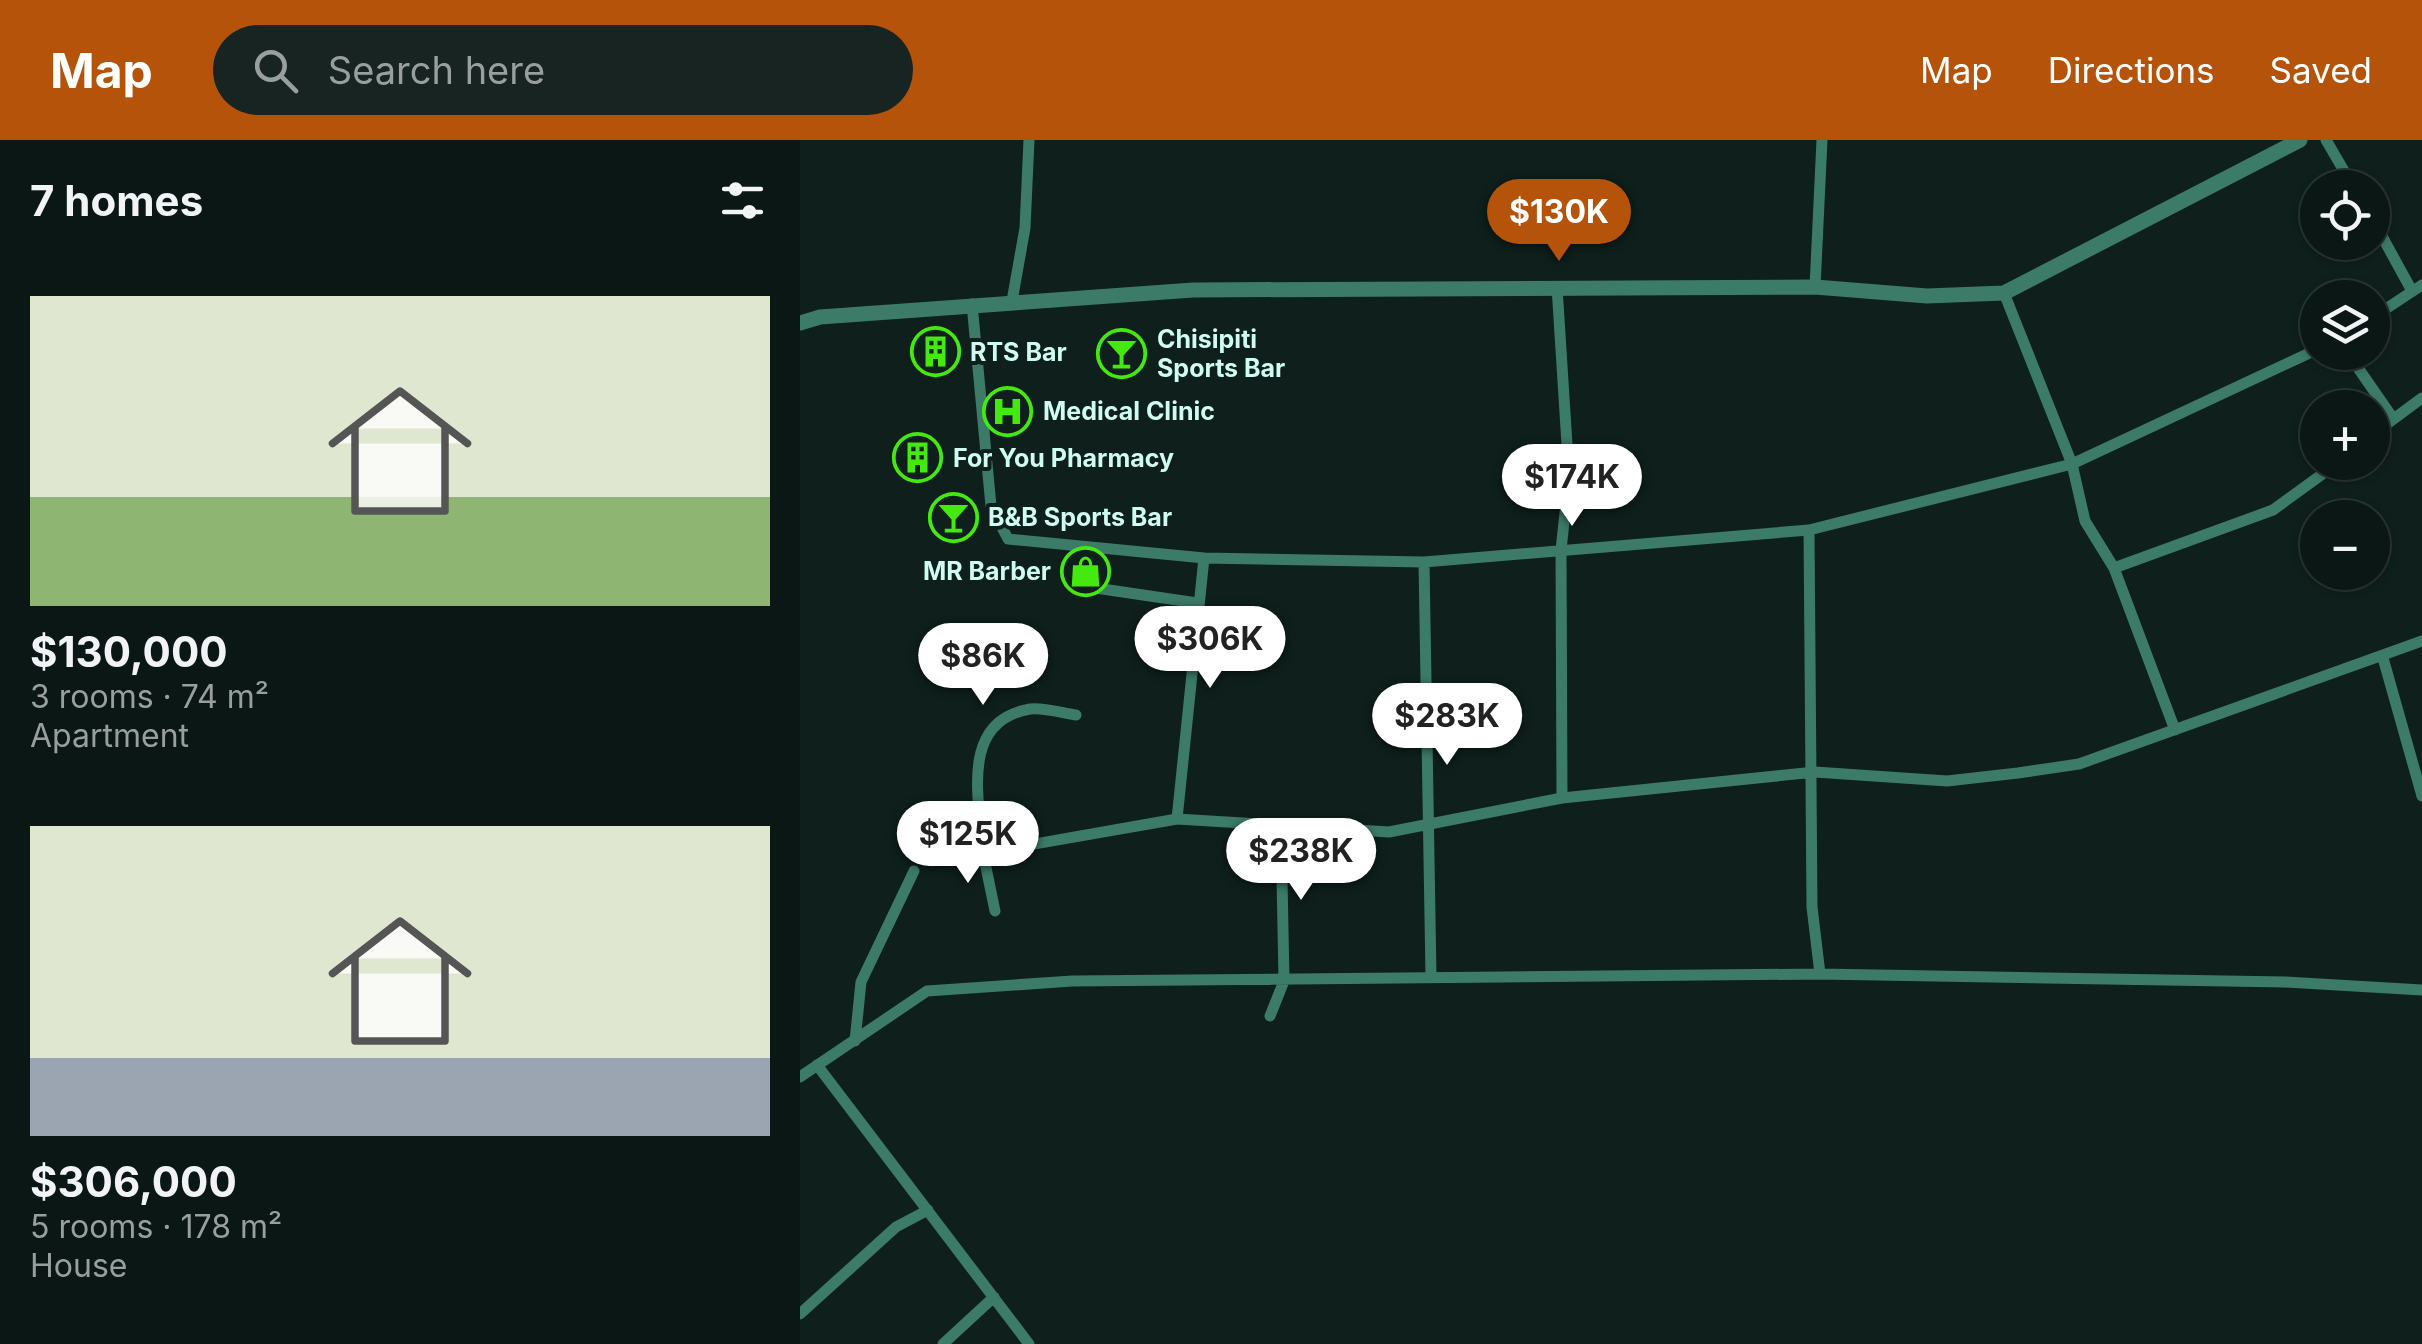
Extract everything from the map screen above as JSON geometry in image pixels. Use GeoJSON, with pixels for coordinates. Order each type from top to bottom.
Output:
{"type":"FeatureCollection","features":[{"type":"Feature","properties":{"kind":"street"},"geometry":{"type":"LineString","coordinates":[[1012,301],[1025,228],[1029,140]]}},
{"type":"Feature","properties":{"kind":"street"},"geometry":{"type":"LineString","coordinates":[[1815,287],[1822,140]]}},
{"type":"Feature","properties":{"kind":"street"},"geometry":{"type":"LineString","coordinates":[[800,323],[820,317],[972,304],[1193,290],[1557,286],[1815,287],[1927,296],[2004,293],[2300,140]]}},
{"type":"Feature","properties":{"kind":"street"},"geometry":{"type":"LineString","coordinates":[[2326,140],[2344,170]]}},
{"type":"Feature","properties":{"kind":"street"},"geometry":{"type":"LineString","coordinates":[[2390,246],[2417,288],[2390,306]]}},
{"type":"Feature","properties":{"kind":"street"},"geometry":{"type":"LineString","coordinates":[[1557,286],[1569,476],[1560,550],[1562,798]]}},
{"type":"Feature","properties":{"kind":"street"},"geometry":{"type":"LineString","coordinates":[[2004,293],[2072,464],[2085,522],[2114,568],[2176,730]]}},
{"type":"Feature","properties":{"kind":"street"},"geometry":{"type":"LineString","coordinates":[[972,304],[991,506],[1008,539],[1204,558],[1424,562],[1809,530],[2072,464],[2300,357]]}},
{"type":"Feature","properties":{"kind":"street"},"geometry":{"type":"LineString","coordinates":[[2359,370],[2392,417],[2422,398]]}},
{"type":"Feature","properties":{"kind":"street"},"geometry":{"type":"LineString","coordinates":[[2114,568],[2272,510],[2314,480]]}},
{"type":"Feature","properties":{"kind":"street"},"geometry":{"type":"LineString","coordinates":[[1809,530],[1814,772],[1812,908],[1820,974]]}},
{"type":"Feature","properties":{"kind":"street"},"geometry":{"type":"LineString","coordinates":[[1177,820],[1204,558]]}},
{"type":"Feature","properties":{"kind":"street"},"geometry":{"type":"LineString","coordinates":[[1424,562],[1430,976]]}},
{"type":"Feature","properties":{"kind":"street"},"geometry":{"type":"LineString","coordinates":[[1088,587],[1197,603]]}},
{"type":"Feature","properties":{"kind":"street"},"geometry":{"type":"LineString","coordinates":[[983,853],[1177,820],[1389,832],[1562,798],[1814,772],[1947,781],[2018,774],[2079,764],[2422,641]]}},
{"type":"Feature","properties":{"kind":"street"},"geometry":{"type":"LineString","coordinates":[[2383,658],[2422,796]]}},
{"type":"Feature","properties":{"kind":"street"},"geometry":{"type":"LineString","coordinates":[[994,911],[983,853],[976,754],[995,725],[1030,709],[1076,715]]}},
{"type":"Feature","properties":{"kind":"street"},"geometry":{"type":"LineString","coordinates":[[1270,1016],[1284,981],[1281,826]]}},
{"type":"Feature","properties":{"kind":"street"},"geometry":{"type":"LineString","coordinates":[[855,1041],[861,982],[914,871]]}},
{"type":"Feature","properties":{"kind":"street"},"geometry":{"type":"LineString","coordinates":[[800,1077],[926,990],[1072,981],[1820,974],[2284,982],[2422,990]]}},
{"type":"Feature","properties":{"kind":"street"},"geometry":{"type":"LineString","coordinates":[[817,1065],[1029,1344]]}},
{"type":"Feature","properties":{"kind":"street"},"geometry":{"type":"LineString","coordinates":[[800,1314],[896,1227],[928,1210]]}},
{"type":"Feature","properties":{"kind":"street"},"geometry":{"type":"LineString","coordinates":[[943,1344],[994,1297]]}},
{"type":"Feature","properties":{"kind":"place","name":"RTS Bar"},"geometry":{"type":"Point","coordinates":[935,352]}},
{"type":"Feature","properties":{"kind":"place","name":"Chisipiti Sports Bar"},"geometry":{"type":"Point","coordinates":[1122,353]}},
{"type":"Feature","properties":{"kind":"place","name":"Medical Clinic"},"geometry":{"type":"Point","coordinates":[1008,411]}},
{"type":"Feature","properties":{"kind":"place","name":"For You Pharmacy"},"geometry":{"type":"Point","coordinates":[918,458]}},
{"type":"Feature","properties":{"kind":"place","name":"B&B Sports Bar"},"geometry":{"type":"Point","coordinates":[953,517]}},
{"type":"Feature","properties":{"kind":"place","name":"MR Barber"},"geometry":{"type":"Point","coordinates":[1086,571]}}]}
